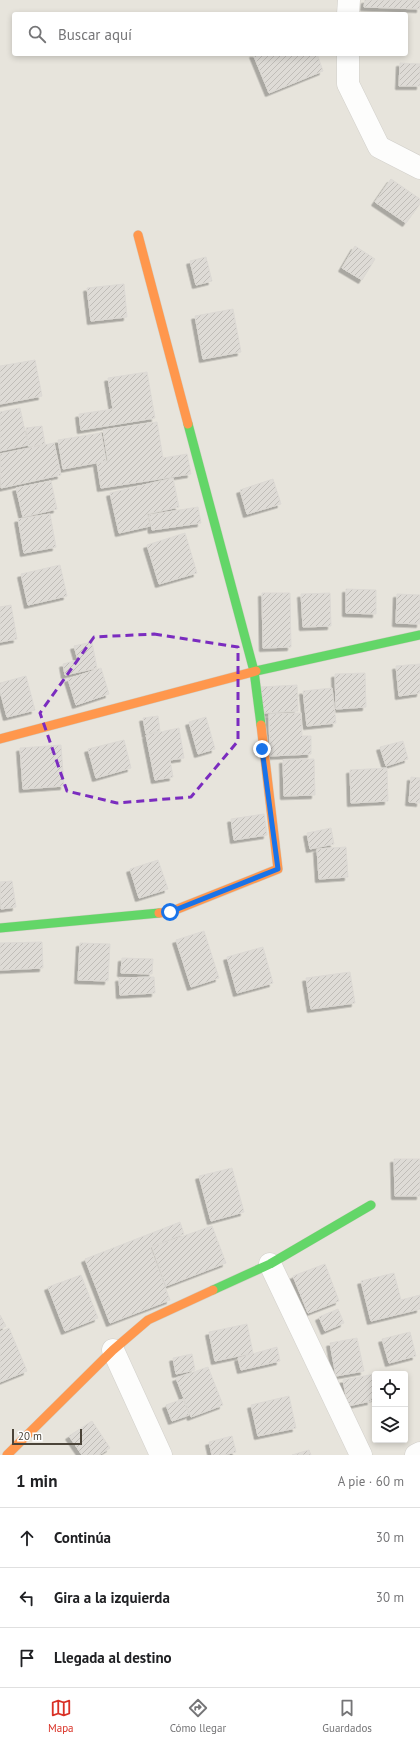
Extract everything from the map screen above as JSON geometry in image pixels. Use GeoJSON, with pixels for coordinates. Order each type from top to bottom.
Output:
{"type":"FeatureCollection","features":[{"type":"Feature","properties":{"kind":"street"},"geometry":{"type":"LineString","coordinates":[[348,0],[348,12]]}},
{"type":"Feature","properties":{"kind":"street"},"geometry":{"type":"LineString","coordinates":[[348,56],[348,84],[379,148],[420,168]]}},
{"type":"Feature","properties":{"kind":"street"},"geometry":{"type":"LineString","coordinates":[[0,928],[170,912],[278,869],[254,671],[138,235]]}},
{"type":"Feature","properties":{"kind":"street"},"geometry":{"type":"LineString","coordinates":[[0,739],[254,671],[420,635]]}},
{"type":"Feature","properties":{"kind":"street"},"geometry":{"type":"LineString","coordinates":[[6,1455],[113,1350],[148,1320],[270,1264],[371,1205]]}},
{"type":"Feature","properties":{"kind":"street"},"geometry":{"type":"LineString","coordinates":[[270,1264],[361,1455]]}},
{"type":"Feature","properties":{"kind":"street"},"geometry":{"type":"LineString","coordinates":[[113,1350],[161,1455]]}},
{"type":"Feature","properties":{"kind":"street"},"geometry":{"type":"LineString","coordinates":[[416,1455],[420,1453]]}},
{"type":"Feature","properties":{"kind":"highlighted area"},"geometry":{"type":"Polygon","coordinates":[[[154,634],[238,647],[238,741],[191,797],[117,803],[67,791],[40,713],[94,637],[154,634]]]}},
{"type":"Feature","properties":{"kind":"shaded area"},"geometry":{"type":"Polygon","coordinates":[[[0,0],[420,0],[420,1455],[0,1455],[0,0]]]}},
{"type":"Feature","properties":{"kind":"building"},"geometry":{"type":"Polygon","coordinates":[[[365,0],[420,0],[420,9],[364,7],[365,0]]]}},
{"type":"Feature","properties":{"kind":"building"},"geometry":{"type":"Polygon","coordinates":[[[254,56],[318,56],[323,71],[269,93],[254,56]]]}},
{"type":"Feature","properties":{"kind":"building"},"geometry":{"type":"Polygon","coordinates":[[[400,63],[420,64],[420,86],[399,86],[400,63]]]}},
{"type":"Feature","properties":{"kind":"building"},"geometry":{"type":"Polygon","coordinates":[[[391,179],[420,199],[420,204],[406,223],[375,202],[391,179]]]}},
{"type":"Feature","properties":{"kind":"building"},"geometry":{"type":"Polygon","coordinates":[[[355,246],[375,259],[362,280],[342,268],[355,246]]]}},
{"type":"Feature","properties":{"kind":"building"},"geometry":{"type":"Polygon","coordinates":[[[206,257],[212,281],[196,285],[190,261],[206,257]]]}},
{"type":"Feature","properties":{"kind":"building"},"geometry":{"type":"Polygon","coordinates":[[[124,284],[127,317],[91,321],[87,288],[124,284]]]}},
{"type":"Feature","properties":{"kind":"building"},"geometry":{"type":"Polygon","coordinates":[[[233,309],[241,352],[203,359],[195,316],[233,309]]]}},
{"type":"Feature","properties":{"kind":"building"},"geometry":{"type":"Polygon","coordinates":[[[35,360],[42,396],[0,404],[0,366],[35,360]]]}},
{"type":"Feature","properties":{"kind":"building"},"geometry":{"type":"Polygon","coordinates":[[[147,372],[155,418],[81,430],[79,414],[113,409],[108,378],[147,372]]]}},
{"type":"Feature","properties":{"kind":"building"},"geometry":{"type":"Polygon","coordinates":[[[20,408],[28,445],[0,451],[0,412],[20,408]]]}},
{"type":"Feature","properties":{"kind":"building"},"geometry":{"type":"Polygon","coordinates":[[[157,422],[163,458],[187,454],[191,474],[101,488],[97,463],[108,461],[103,430],[157,422]]]}},
{"type":"Feature","properties":{"kind":"building"},"geometry":{"type":"Polygon","coordinates":[[[42,426],[45,444],[29,447],[26,428],[42,426]]]}},
{"type":"Feature","properties":{"kind":"building"},"geometry":{"type":"Polygon","coordinates":[[[101,433],[106,461],[63,469],[58,440],[101,433]]]}},
{"type":"Feature","properties":{"kind":"building"},"geometry":{"type":"Polygon","coordinates":[[[54,443],[61,475],[1,488],[0,454],[54,443]]]}},
{"type":"Feature","properties":{"kind":"building"},"geometry":{"type":"Polygon","coordinates":[[[173,478],[179,507],[147,514],[150,526],[119,533],[110,493],[173,478]]]}},
{"type":"Feature","properties":{"kind":"building"},"geometry":{"type":"Polygon","coordinates":[[[273,479],[281,504],[247,514],[240,490],[273,479]]]}},
{"type":"Feature","properties":{"kind":"building"},"geometry":{"type":"Polygon","coordinates":[[[51,481],[57,509],[23,517],[16,488],[51,481]]]}},
{"type":"Feature","properties":{"kind":"building"},"geometry":{"type":"Polygon","coordinates":[[[198,507],[201,523],[152,530],[149,515],[198,507]]]}},
{"type":"Feature","properties":{"kind":"building"},"geometry":{"type":"Polygon","coordinates":[[[50,514],[56,547],[24,553],[18,519],[50,514]]]}},
{"type":"Feature","properties":{"kind":"building"},"geometry":{"type":"Polygon","coordinates":[[[185,533],[197,573],[159,584],[147,545],[185,533]]]}},
{"type":"Feature","properties":{"kind":"building"},"geometry":{"type":"Polygon","coordinates":[[[60,565],[67,596],[28,605],[21,574],[60,565]]]}},
{"type":"Feature","properties":{"kind":"building"},"geometry":{"type":"Polygon","coordinates":[[[346,589],[376,590],[376,614],[346,613],[346,589]]]}},
{"type":"Feature","properties":{"kind":"building"},"geometry":{"type":"Polygon","coordinates":[[[262,593],[290,593],[291,647],[263,648],[262,593]]]}},
{"type":"Feature","properties":{"kind":"building"},"geometry":{"type":"Polygon","coordinates":[[[330,593],[331,626],[303,627],[301,594],[330,593]]]}},
{"type":"Feature","properties":{"kind":"building"},"geometry":{"type":"Polygon","coordinates":[[[397,594],[420,595],[420,624],[396,623],[397,594]]]}},
{"type":"Feature","properties":{"kind":"building"},"geometry":{"type":"Polygon","coordinates":[[[11,605],[17,639],[0,642],[0,607],[11,605]]]}},
{"type":"Feature","properties":{"kind":"building"},"geometry":{"type":"Polygon","coordinates":[[[92,642],[97,668],[65,675],[63,664],[78,660],[74,646],[92,642]]]}},
{"type":"Feature","properties":{"kind":"building"},"geometry":{"type":"Polygon","coordinates":[[[420,664],[420,693],[399,696],[396,666],[420,664]]]}},
{"type":"Feature","properties":{"kind":"building"},"geometry":{"type":"Polygon","coordinates":[[[101,668],[109,694],[76,705],[68,679],[101,668]]]}},
{"type":"Feature","properties":{"kind":"building"},"geometry":{"type":"Polygon","coordinates":[[[365,673],[366,707],[336,709],[335,674],[365,673]]]}},
{"type":"Feature","properties":{"kind":"building"},"geometry":{"type":"Polygon","coordinates":[[[26,676],[35,710],[7,717],[0,691],[0,683],[26,676]]]}},
{"type":"Feature","properties":{"kind":"building"},"geometry":{"type":"Polygon","coordinates":[[[297,685],[298,711],[263,713],[261,687],[297,685]]]}},
{"type":"Feature","properties":{"kind":"building"},"geometry":{"type":"Polygon","coordinates":[[[332,688],[336,723],[307,726],[303,691],[332,688]]]}},
{"type":"Feature","properties":{"kind":"building"},"geometry":{"type":"Polygon","coordinates":[[[301,713],[302,736],[311,736],[311,754],[270,756],[269,714],[301,713]]]}},
{"type":"Feature","properties":{"kind":"building"},"geometry":{"type":"Polygon","coordinates":[[[158,716],[160,731],[146,734],[143,718],[158,716]]]}},
{"type":"Feature","properties":{"kind":"building"},"geometry":{"type":"Polygon","coordinates":[[[206,717],[215,749],[198,754],[189,722],[206,717]]]}},
{"type":"Feature","properties":{"kind":"building"},"geometry":{"type":"Polygon","coordinates":[[[179,728],[184,758],[170,760],[173,777],[155,780],[146,735],[179,728]]]}},
{"type":"Feature","properties":{"kind":"building"},"geometry":{"type":"Polygon","coordinates":[[[124,740],[131,768],[96,778],[88,749],[124,740]]]}},
{"type":"Feature","properties":{"kind":"building"},"geometry":{"type":"Polygon","coordinates":[[[403,741],[408,759],[386,766],[380,747],[403,741]]]}},
{"type":"Feature","properties":{"kind":"building"},"geometry":{"type":"Polygon","coordinates":[[[61,745],[64,786],[23,789],[20,748],[61,745]]]}},
{"type":"Feature","properties":{"kind":"building"},"geometry":{"type":"Polygon","coordinates":[[[314,759],[315,795],[284,796],[283,760],[314,759]]]}},
{"type":"Feature","properties":{"kind":"building"},"geometry":{"type":"Polygon","coordinates":[[[387,768],[388,801],[351,803],[350,770],[387,768]]]}},
{"type":"Feature","properties":{"kind":"building"},"geometry":{"type":"Polygon","coordinates":[[[411,777],[420,778],[420,803],[409,802],[411,777]]]}},
{"type":"Feature","properties":{"kind":"building"},"geometry":{"type":"Polygon","coordinates":[[[264,814],[267,835],[234,840],[231,819],[264,814]]]}},
{"type":"Feature","properties":{"kind":"building"},"geometry":{"type":"Polygon","coordinates":[[[331,828],[334,844],[310,849],[307,833],[331,828]]]}},
{"type":"Feature","properties":{"kind":"building"},"geometry":{"type":"Polygon","coordinates":[[[346,847],[348,877],[319,879],[317,849],[346,847]]]}},
{"type":"Feature","properties":{"kind":"building"},"geometry":{"type":"Polygon","coordinates":[[[158,860],[168,889],[139,898],[130,869],[158,860]]]}},
{"type":"Feature","properties":{"kind":"building"},"geometry":{"type":"Polygon","coordinates":[[[12,881],[16,907],[1,909],[0,882],[12,881]]]}},
{"type":"Feature","properties":{"kind":"building"},"geometry":{"type":"Polygon","coordinates":[[[204,931],[219,978],[191,987],[176,940],[204,931]]]}},
{"type":"Feature","properties":{"kind":"building"},"geometry":{"type":"Polygon","coordinates":[[[42,942],[43,968],[0,970],[0,943],[42,942]]]}},
{"type":"Feature","properties":{"kind":"building"},"geometry":{"type":"Polygon","coordinates":[[[80,943],[110,944],[108,981],[78,980],[80,943]]]}},
{"type":"Feature","properties":{"kind":"building"},"geometry":{"type":"Polygon","coordinates":[[[263,947],[273,983],[237,993],[227,957],[263,947]]]}},
{"type":"Feature","properties":{"kind":"building"},"geometry":{"type":"Polygon","coordinates":[[[122,958],[153,959],[152,974],[121,973],[122,958]]]}},
{"type":"Feature","properties":{"kind":"building"},"geometry":{"type":"Polygon","coordinates":[[[350,972],[355,1003],[311,1009],[306,978],[350,972]]]}},
{"type":"Feature","properties":{"kind":"building"},"geometry":{"type":"Polygon","coordinates":[[[154,977],[155,993],[120,995],[119,978],[154,977]]]}},
{"type":"Feature","properties":{"kind":"building"},"geometry":{"type":"Polygon","coordinates":[[[394,1159],[420,1159],[420,1196],[395,1196],[394,1159]]]}},
{"type":"Feature","properties":{"kind":"building"},"geometry":{"type":"Polygon","coordinates":[[[232,1168],[244,1212],[211,1221],[199,1176],[232,1168]]]}},
{"type":"Feature","properties":{"kind":"building"},"geometry":{"type":"Polygon","coordinates":[[[180,1222],[184,1234],[150,1247],[170,1300],[110,1323],[85,1259],[180,1222]]]}},
{"type":"Feature","properties":{"kind":"building"},"geometry":{"type":"Polygon","coordinates":[[[212,1226],[226,1263],[166,1286],[152,1247],[212,1226]]]}},
{"type":"Feature","properties":{"kind":"building"},"geometry":{"type":"Polygon","coordinates":[[[325,1264],[339,1301],[308,1313],[293,1276],[325,1264]]]}},
{"type":"Feature","properties":{"kind":"building"},"geometry":{"type":"Polygon","coordinates":[[[394,1273],[401,1300],[420,1295],[420,1309],[371,1321],[361,1281],[394,1273]]]}},
{"type":"Feature","properties":{"kind":"building"},"geometry":{"type":"Polygon","coordinates":[[[81,1275],[98,1318],[65,1331],[48,1287],[81,1275]]]}},
{"type":"Feature","properties":{"kind":"building"},"geometry":{"type":"Polygon","coordinates":[[[338,1309],[344,1323],[325,1331],[319,1317],[338,1309]]]}},
{"type":"Feature","properties":{"kind":"building"},"geometry":{"type":"Polygon","coordinates":[[[0,1315],[6,1326],[0,1329],[0,1315]]]}},
{"type":"Feature","properties":{"kind":"building"},"geometry":{"type":"Polygon","coordinates":[[[247,1324],[253,1353],[215,1361],[209,1332],[247,1324]]]}},
{"type":"Feature","properties":{"kind":"building"},"geometry":{"type":"Polygon","coordinates":[[[9,1328],[27,1371],[0,1382],[0,1332],[9,1328]]]}},
{"type":"Feature","properties":{"kind":"building"},"geometry":{"type":"Polygon","coordinates":[[[410,1332],[416,1356],[389,1363],[382,1339],[410,1332]]]}},
{"type":"Feature","properties":{"kind":"building"},"geometry":{"type":"Polygon","coordinates":[[[357,1338],[364,1371],[336,1376],[330,1343],[357,1338]]]}},
{"type":"Feature","properties":{"kind":"building"},"geometry":{"type":"Polygon","coordinates":[[[277,1347],[280,1361],[241,1370],[238,1358],[277,1347]]]}},
{"type":"Feature","properties":{"kind":"building"},"geometry":{"type":"Polygon","coordinates":[[[192,1354],[195,1370],[176,1374],[173,1358],[192,1354]]]}},
{"type":"Feature","properties":{"kind":"building"},"geometry":{"type":"Polygon","coordinates":[[[208,1367],[223,1405],[191,1417],[176,1378],[208,1367]]]}},
{"type":"Feature","properties":{"kind":"building"},"geometry":{"type":"Polygon","coordinates":[[[372,1375],[371,1401],[348,1406],[343,1380],[372,1375]]]}},
{"type":"Feature","properties":{"kind":"building"},"geometry":{"type":"Polygon","coordinates":[[[289,1396],[296,1428],[258,1436],[251,1405],[289,1396]]]}},
{"type":"Feature","properties":{"kind":"building"},"geometry":{"type":"Polygon","coordinates":[[[183,1399],[189,1415],[172,1421],[166,1405],[183,1399]]]}},
{"type":"Feature","properties":{"kind":"building"},"geometry":{"type":"Polygon","coordinates":[[[92,1421],[110,1448],[99,1455],[82,1455],[69,1436],[92,1421]]]}},
{"type":"Feature","properties":{"kind":"building"},"geometry":{"type":"Polygon","coordinates":[[[232,1436],[236,1452],[224,1455],[212,1455],[209,1442],[232,1436]]]}},
{"type":"Feature","properties":{"kind":"building"},"geometry":{"type":"Polygon","coordinates":[[[309,1450],[311,1455],[292,1455],[309,1450]]]}},
{"type":"Feature","properties":{"kind":"traffic: fast"},"geometry":{"type":"LineString","coordinates":[[188,424],[254,671],[261,725]]}},
{"type":"Feature","properties":{"kind":"traffic: fast"},"geometry":{"type":"LineString","coordinates":[[256,671],[420,635]]}},
{"type":"Feature","properties":{"kind":"traffic: fast"},"geometry":{"type":"LineString","coordinates":[[0,928],[159,913]]}},
{"type":"Feature","properties":{"kind":"traffic: fast"},"geometry":{"type":"LineString","coordinates":[[213,1290],[270,1264],[371,1205]]}},
{"type":"Feature","properties":{"kind":"traffic: slow"},"geometry":{"type":"LineString","coordinates":[[138,235],[188,424]]}},
{"type":"Feature","properties":{"kind":"traffic: slow"},"geometry":{"type":"LineString","coordinates":[[0,739],[256,671]]}},
{"type":"Feature","properties":{"kind":"traffic: slow"},"geometry":{"type":"LineString","coordinates":[[159,913],[170,912],[278,869],[261,725]]}},
{"type":"Feature","properties":{"kind":"traffic: slow"},"geometry":{"type":"LineString","coordinates":[[7,1455],[113,1350],[148,1320],[213,1290]]}},
{"type":"Feature","properties":{"kind":"route"},"geometry":{"type":"LineString","coordinates":[[170,912],[278,869],[262,749]]}}]}
